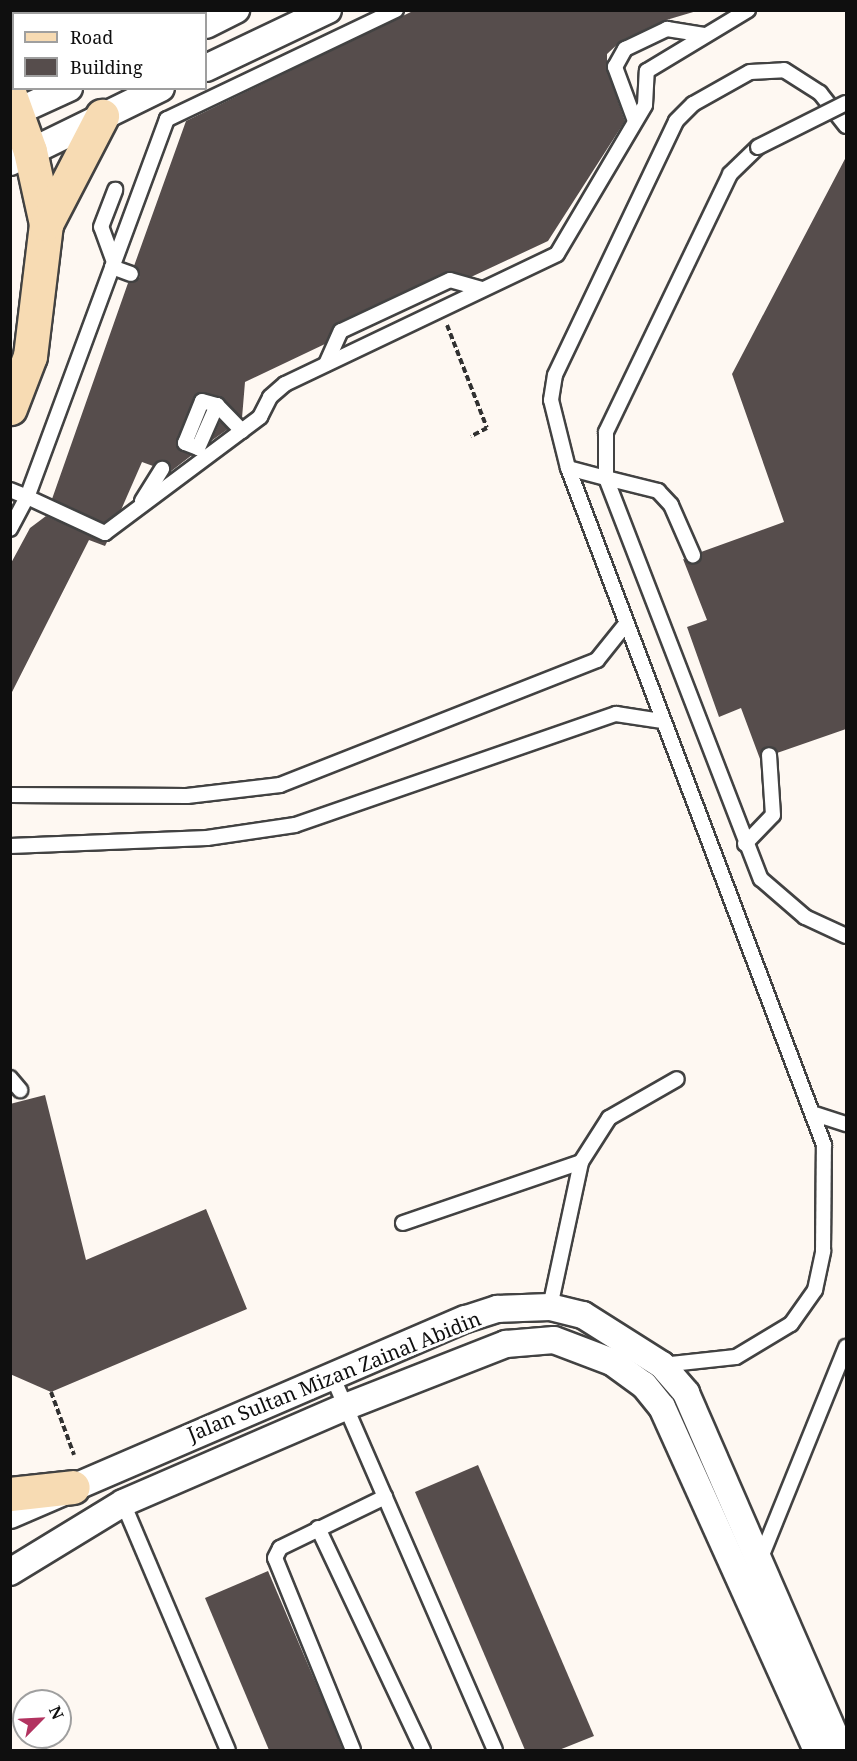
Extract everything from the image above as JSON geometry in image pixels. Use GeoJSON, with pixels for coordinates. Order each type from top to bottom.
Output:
{"type":"FeatureCollection","features":[{"type":"Feature","properties":{"kind":"street"},"geometry":{"type":"LineString","coordinates":[[207,24],[236,10]]}},
{"type":"Feature","properties":{"kind":"street"},"geometry":{"type":"LineString","coordinates":[[207,68],[328,10]]}},
{"type":"Feature","properties":{"kind":"street"},"geometry":{"type":"LineString","coordinates":[[46,225],[20,156],[13,107],[63,90]]}},
{"type":"Feature","properties":{"kind":"street"},"geometry":{"type":"LineString","coordinates":[[20,156],[157,90]]}},
{"type":"Feature","properties":{"kind":"street"},"geometry":{"type":"LineString","coordinates":[[10,408],[30,356],[46,225],[102,116]]}},
{"type":"Feature","properties":{"kind":"street","name":"Jalan Sultan Mizan Zainal Abidin"},"geometry":{"type":"LineString","coordinates":[[10,1515],[74,1471],[497,1309],[550,1306],[583,1315],[662,1365],[686,1392],[710,1440],[841,1750]]}},
{"type":"Feature","properties":{"kind":"street","name":"Jalan Sultan Mizan Zainal Abidin"},"geometry":{"type":"LineString","coordinates":[[10,1572],[123,1503],[345,1407],[506,1344],[554,1340],[585,1348],[628,1373],[662,1407],[684,1448],[817,1750]]}},
{"type":"Feature","properties":{"kind":"street"},"geometry":{"type":"LineString","coordinates":[[10,1494],[74,1471]]}},
{"type":"Feature","properties":{"kind":"lane"},"geometry":{"type":"LineString","coordinates":[[10,529],[27,497],[167,119],[396,10]]}},
{"type":"Feature","properties":{"kind":"lane"},"geometry":{"type":"LineString","coordinates":[[10,490],[105,533],[242,431],[285,384],[557,254],[633,124],[649,89],[647,71],[748,10]]}},
{"type":"Feature","properties":{"kind":"lane"},"geometry":{"type":"LineString","coordinates":[[633,124],[615,67],[625,49],[667,29],[706,35]]}},
{"type":"Feature","properties":{"kind":"lane"},"geometry":{"type":"LineString","coordinates":[[662,1365],[736,1357],[791,1324],[815,1290],[826,1202],[824,1146],[815,1114],[662,721],[568,468],[551,400],[555,375],[676,121],[712,90],[768,69],[800,78],[846,126]]}},
{"type":"Feature","properties":{"kind":"lane"},"geometry":{"type":"LineString","coordinates":[[846,103],[758,147],[730,174],[606,432],[606,478],[761,879],[806,917],[846,936]]}},
{"type":"Feature","properties":{"kind":"lane"},"geometry":{"type":"LineString","coordinates":[[610,147],[633,124]]}},
{"type":"Feature","properties":{"kind":"lane"},"geometry":{"type":"LineString","coordinates":[[115,190],[101,227],[113,264],[131,274]]}},
{"type":"Feature","properties":{"kind":"lane"},"geometry":{"type":"LineString","coordinates":[[326,364],[341,331],[450,280],[482,289]]}},
{"type":"Feature","properties":{"kind":"lane"},"geometry":{"type":"LineString","coordinates":[[217,405],[242,431]]}},
{"type":"Feature","properties":{"kind":"lane"},"geometry":{"type":"LineString","coordinates":[[568,468],[658,491],[671,505],[693,555]]}},
{"type":"Feature","properties":{"kind":"lane"},"geometry":{"type":"LineString","coordinates":[[136,510],[162,469]]}},
{"type":"Feature","properties":{"kind":"lane"},"geometry":{"type":"LineString","coordinates":[[10,795],[187,796],[280,785],[597,660],[626,625]]}},
{"type":"Feature","properties":{"kind":"lane"},"geometry":{"type":"LineString","coordinates":[[10,846],[207,838],[295,825],[616,714],[662,721]]}},
{"type":"Feature","properties":{"kind":"lane"},"geometry":{"type":"LineString","coordinates":[[746,844],[773,815],[769,755]]}},
{"type":"Feature","properties":{"kind":"lane"},"geometry":{"type":"LineString","coordinates":[[10,1078],[20,1090]]}},
{"type":"Feature","properties":{"kind":"lane"},"geometry":{"type":"LineString","coordinates":[[550,1306],[581,1162],[609,1118],[678,1079]]}},
{"type":"Feature","properties":{"kind":"lane"},"geometry":{"type":"LineString","coordinates":[[815,1114],[846,1124]]}},
{"type":"Feature","properties":{"kind":"lane"},"geometry":{"type":"LineString","coordinates":[[403,1223],[581,1162]]}},
{"type":"Feature","properties":{"kind":"lane"},"geometry":{"type":"LineString","coordinates":[[760,1560],[846,1347]]}},
{"type":"Feature","properties":{"kind":"lane"},"geometry":{"type":"LineString","coordinates":[[331,1373],[495,1750]]}},
{"type":"Feature","properties":{"kind":"lane"},"geometry":{"type":"LineString","coordinates":[[353,1750],[276,1570],[280,1548],[385,1497]]}},
{"type":"Feature","properties":{"kind":"lane"},"geometry":{"type":"LineString","coordinates":[[123,1503],[228,1750]]}},
{"type":"Feature","properties":{"kind":"lane"},"geometry":{"type":"LineString","coordinates":[[318,1528],[423,1750]]}},
{"type":"Feature","properties":{"kind":"path"},"geometry":{"type":"LineString","coordinates":[[441,309],[487,428],[471,436]]}},
{"type":"Feature","properties":{"kind":"path"},"geometry":{"type":"LineString","coordinates":[[51,1392],[74,1471]]}},
{"type":"Feature","properties":{"kind":"building"},"geometry":{"type":"Polygon","coordinates":[[[415,10],[700,10],[663,21],[621,41],[607,54],[607,70],[625,121],[548,241],[471,277],[446,272],[337,323],[325,344],[245,382],[242,418],[221,397],[197,394],[176,444],[192,455],[170,472],[166,461],[153,466],[142,462],[121,510],[104,523],[52,499],[128,283],[140,277],[134,266],[186,121],[415,10]]]}},
{"type":"Feature","properties":{"kind":"building"},"geometry":{"type":"Polygon","coordinates":[[[846,157],[846,729],[777,753],[765,747],[760,759],[741,708],[719,717],[687,627],[707,620],[683,559],[696,563],[701,552],[784,522],[732,374],[846,157]]]}},
{"type":"Feature","properties":{"kind":"building"},"geometry":{"type":"Polygon","coordinates":[[[220,421],[228,429],[211,441],[220,421]]]}},
{"type":"Feature","properties":{"kind":"building"},"geometry":{"type":"Polygon","coordinates":[[[46,516],[107,542],[105,546],[89,540],[10,696],[10,565],[30,528],[46,516]]]}},
{"type":"Feature","properties":{"kind":"building"},"geometry":{"type":"Polygon","coordinates":[[[45,1095],[86,1260],[206,1209],[247,1309],[51,1392],[10,1374],[10,1104],[45,1095]]]}},
{"type":"Feature","properties":{"kind":"building"},"geometry":{"type":"Polygon","coordinates":[[[478,1465],[594,1736],[559,1750],[525,1750],[415,1492],[478,1465]]]}},
{"type":"Feature","properties":{"kind":"building"},"geometry":{"type":"Polygon","coordinates":[[[268,1571],[343,1750],[269,1750],[205,1598],[268,1571]]]}}]}
